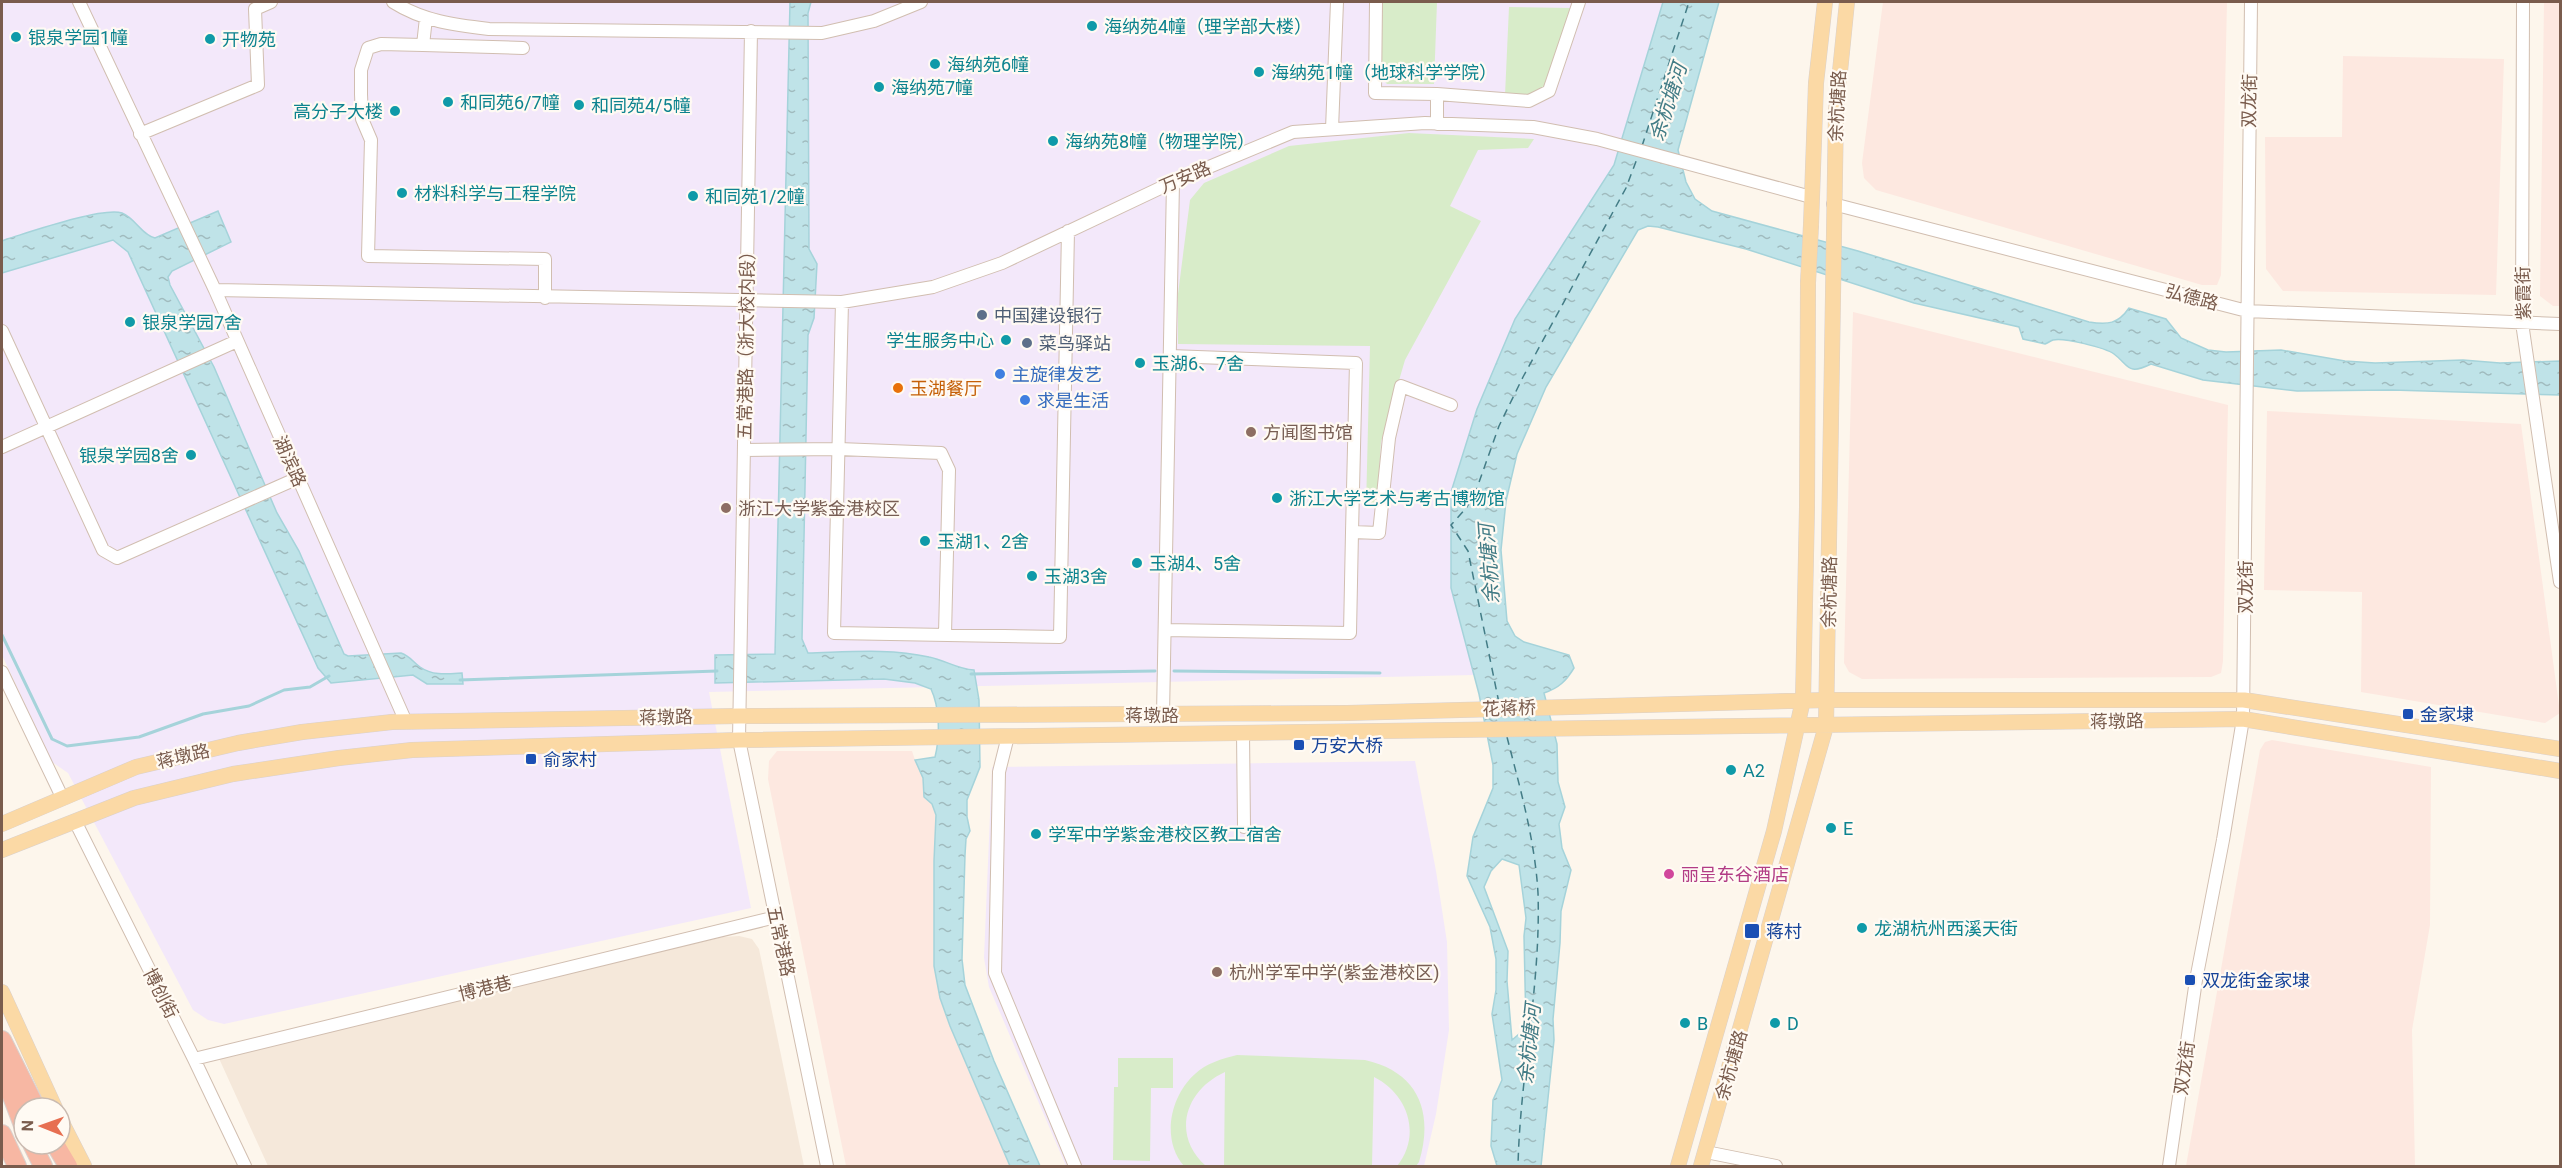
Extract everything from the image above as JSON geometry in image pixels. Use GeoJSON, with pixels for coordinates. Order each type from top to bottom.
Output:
{"type":"FeatureCollection","features":[{"type":"Feature","properties":{"kind":"highway"},"geometry":{"type":"LineString","coordinates":[[2,1040],[30,1096]]}},
{"type":"Feature","properties":{"kind":"highway"},"geometry":{"type":"LineString","coordinates":[[2,1070],[12,1096]]}},
{"type":"Feature","properties":{"kind":"highway"},"geometry":{"type":"LineString","coordinates":[[2,1089],[12,1111]]}},
{"type":"Feature","properties":{"kind":"highway"},"geometry":{"type":"LineString","coordinates":[[2,1134],[17,1167]]}},
{"type":"Feature","properties":{"kind":"main road","name":"余杭塘路"},"geometry":{"type":"LineString","coordinates":[[1678,1167],[1771,842],[1799,726],[1803,700],[1808,495],[1808,283],[1816,83],[1826,2]]}},
{"type":"Feature","properties":{"kind":"main road","name":"余杭塘路"},"geometry":{"type":"LineString","coordinates":[[1703,1159],[1826,726],[1833,204],[1836,111],[1847,2]]}},
{"type":"Feature","properties":{"kind":"main road","name":"蒋墩路"},"geometry":{"type":"LineString","coordinates":[[1671,703],[1803,700],[2244,700],[2560,749]]}},
{"type":"Feature","properties":{"kind":"main road","name":"花蒋桥"},"geometry":{"type":"LineString","coordinates":[[1347,713],[1671,703]]}},
{"type":"Feature","properties":{"kind":"main road","name":"蒋墩路"},"geometry":{"type":"LineString","coordinates":[[2,824],[136,767],[238,743],[302,732],[406,722],[739,716],[1347,713]]}},
{"type":"Feature","properties":{"kind":"main road","name":"蒋墩路"},"geometry":{"type":"LineString","coordinates":[[1669,727],[2243,719],[2560,771]]}},
{"type":"Feature","properties":{"kind":"main road","name":"花蒋桥"},"geometry":{"type":"LineString","coordinates":[[1345,731],[1669,727]]}},
{"type":"Feature","properties":{"kind":"main road","name":"蒋墩路"},"geometry":{"type":"LineString","coordinates":[[2,850],[134,798],[222,777],[339,758],[412,750],[740,740],[1345,731]]}},
{"type":"Feature","properties":{"kind":"main road"},"geometry":{"type":"LineString","coordinates":[[2,993],[49,1096]]}},
{"type":"Feature","properties":{"kind":"main road"},"geometry":{"type":"LineString","coordinates":[[72,1143],[84,1167]]}},
{"type":"Feature","properties":{"kind":"street"},"geometry":{"type":"LineString","coordinates":[[79,2],[140,134],[258,85],[255,9],[271,2]]}},
{"type":"Feature","properties":{"kind":"street"},"geometry":{"type":"LineString","coordinates":[[393,2],[426,18],[489,29],[822,33],[874,21],[921,2]]}},
{"type":"Feature","properties":{"kind":"street"},"geometry":{"type":"LineString","coordinates":[[1332,129],[1337,2]]}},
{"type":"Feature","properties":{"kind":"street"},"geometry":{"type":"LineString","coordinates":[[1376,2],[1375,93],[1437,94],[1529,102],[1549,91],[1579,2]]}},
{"type":"Feature","properties":{"kind":"street","name":"双龙街"},"geometry":{"type":"LineString","coordinates":[[2169,1167],[2196,980],[2243,719],[2251,2]]}},
{"type":"Feature","properties":{"kind":"street","name":"紫霞街"},"geometry":{"type":"LineString","coordinates":[[2523,2],[2522,323],[2560,582]]}},
{"type":"Feature","properties":{"kind":"street"},"geometry":{"type":"LineString","coordinates":[[423,45],[426,18]]}},
{"type":"Feature","properties":{"kind":"street","name":"五常港路（浙大校内段）"},"geometry":{"type":"LineString","coordinates":[[739,691],[751,31]]}},
{"type":"Feature","properties":{"kind":"street"},"geometry":{"type":"LineString","coordinates":[[523,48],[381,44],[368,48],[361,70],[362,119],[371,141],[368,256],[545,260],[545,298]]}},
{"type":"Feature","properties":{"kind":"street"},"geometry":{"type":"LineString","coordinates":[[1437,94],[1437,124]]}},
{"type":"Feature","properties":{"kind":"street","name":"万安路"},"geometry":{"type":"LineString","coordinates":[[215,290],[842,303],[933,287],[1002,263],[1173,182],[1293,132],[1332,129],[1437,124],[1533,127],[1597,139],[1811,197]]}},
{"type":"Feature","properties":{"kind":"street","name":"湖滨路"},"geometry":{"type":"LineString","coordinates":[[140,134],[215,290],[232,343],[406,722]]}},
{"type":"Feature","properties":{"kind":"street"},"geometry":{"type":"LineString","coordinates":[[1162,715],[1166,630],[1173,182]]}},
{"type":"Feature","properties":{"kind":"street","name":"弘德路"},"geometry":{"type":"LineString","coordinates":[[1833,204],[2247,311],[2560,324]]}},
{"type":"Feature","properties":{"kind":"street"},"geometry":{"type":"LineString","coordinates":[[842,303],[834,633],[1060,637],[1068,231]]}},
{"type":"Feature","properties":{"kind":"street"},"geometry":{"type":"LineString","coordinates":[[2,331],[103,550],[117,558],[294,479]]}},
{"type":"Feature","properties":{"kind":"street"},"geometry":{"type":"LineString","coordinates":[[2,447],[232,343]]}},
{"type":"Feature","properties":{"kind":"street"},"geometry":{"type":"LineString","coordinates":[[1166,630],[1350,633],[1356,363],[1170,356]]}},
{"type":"Feature","properties":{"kind":"street"},"geometry":{"type":"LineString","coordinates":[[1352,532],[1379,533],[1389,438],[1401,386],[1451,405]]}},
{"type":"Feature","properties":{"kind":"street"},"geometry":{"type":"LineString","coordinates":[[744,450],[839,449],[941,453],[949,470],[945,634]]}},
{"type":"Feature","properties":{"kind":"street"},"geometry":{"type":"LineString","coordinates":[[2,672],[62,797]]}},
{"type":"Feature","properties":{"kind":"street","name":"五常港路"},"geometry":{"type":"LineString","coordinates":[[739,691],[740,740],[827,1167]]}},
{"type":"Feature","properties":{"kind":"street"},"geometry":{"type":"LineString","coordinates":[[1243,732],[1244,827]]}},
{"type":"Feature","properties":{"kind":"street"},"geometry":{"type":"LineString","coordinates":[[1002,736],[999,772],[996,973],[1074,1167]]}},
{"type":"Feature","properties":{"kind":"street","name":"博创街"},"geometry":{"type":"LineString","coordinates":[[75,821],[194,1059],[245,1167]]}},
{"type":"Feature","properties":{"kind":"street","name":"博港巷"},"geometry":{"type":"LineString","coordinates":[[194,1059],[776,917]]}},
{"type":"Feature","properties":{"kind":"street"},"geometry":{"type":"LineString","coordinates":[[1703,1159],[1776,1167]]}},
{"type":"Feature","properties":{"kind":"shaded area","name":"浙江大学紫金港校区"},"geometry":{"type":"Polygon","coordinates":[[[2,2],[1663,2],[1614,165],[1515,319],[1477,409],[1451,492],[1451,588],[1474,675],[709,692],[751,908],[224,1024],[208,1020],[193,1010],[68,773],[52,762],[2,655],[2,2]]]}},
{"type":"Feature","properties":{"kind":"shaded area"},"geometry":{"type":"Polygon","coordinates":[[[1883,2],[2227,2],[2221,275],[2217,285],[2202,285],[1876,190],[1864,178],[1862,163],[1883,2]]]}},
{"type":"Feature","properties":{"kind":"shaded area"},"geometry":{"type":"Polygon","coordinates":[[[2544,2],[2560,2],[2560,306],[2553,306],[2540,296],[2544,2]]]}},
{"type":"Feature","properties":{"kind":"shaded area"},"geometry":{"type":"Polygon","coordinates":[[[2343,56],[2504,59],[2496,295],[2283,291],[2266,269],[2265,137],[2342,137],[2343,56]]]}},
{"type":"Feature","properties":{"kind":"shaded area"},"geometry":{"type":"Polygon","coordinates":[[[1853,312],[2228,405],[2221,673],[2211,677],[1862,679],[1849,672],[1844,663],[1853,312]]]}},
{"type":"Feature","properties":{"kind":"shaded area"},"geometry":{"type":"Polygon","coordinates":[[[2267,411],[2521,424],[2560,713],[2545,723],[2361,692],[2362,592],[2264,590],[2267,411]]]}},
{"type":"Feature","properties":{"kind":"shaded area"},"geometry":{"type":"Polygon","coordinates":[[[2272,740],[2431,767],[2430,925],[2412,1030],[2415,1166],[2186,1166],[2260,750],[2265,742],[2272,740]]]}},
{"type":"Feature","properties":{"kind":"shaded area"},"geometry":{"type":"Polygon","coordinates":[[[777,751],[912,751],[915,760],[933,773],[936,815],[934,966],[940,998],[1010,1166],[846,1166],[768,779],[769,761],[777,751]]]}},
{"type":"Feature","properties":{"kind":"shaded area","name":"杭州学军中学(紫金港校区)"},"geometry":{"type":"Polygon","coordinates":[[[1415,761],[1447,942],[1449,1030],[1436,1114],[1424,1166],[1066,1166],[989,987],[984,958],[992,767],[1415,761]]]}},
{"type":"Feature","properties":{"kind":"shaded area"},"geometry":{"type":"Polygon","coordinates":[[[739,936],[752,939],[759,949],[804,1166],[268,1166],[217,1054],[723,937],[739,936]]]}},
{"type":"Feature","properties":{"kind":"green space"},"geometry":{"type":"Polygon","coordinates":[[[1381,2],[1437,2],[1434,84],[1387,84],[1383,78],[1379,58],[1381,2]]]}},
{"type":"Feature","properties":{"kind":"green space"},"geometry":{"type":"Polygon","coordinates":[[[1509,7],[1571,8],[1546,85],[1531,95],[1505,95],[1509,7]]]}},
{"type":"Feature","properties":{"kind":"green space"},"geometry":{"type":"Polygon","coordinates":[[[1409,133],[1534,139],[1528,148],[1478,150],[1450,206],[1481,221],[1405,360],[1381,442],[1377,506],[1366,507],[1370,346],[1178,344],[1178,294],[1190,200],[1204,183],[1289,146],[1409,133]]]}},
{"type":"Feature","properties":{"kind":"green space"},"geometry":{"type":"Polygon","coordinates":[[[1237,1055],[1365,1060],[1398,1074],[1410,1085],[1423,1111],[1423,1144],[1419,1162],[1416,1166],[1397,1166],[1405,1154],[1409,1141],[1408,1116],[1403,1104],[1395,1094],[1386,1084],[1374,1077],[1372,1166],[1224,1166],[1225,1072],[1200,1090],[1187,1114],[1186,1127],[1189,1141],[1195,1154],[1206,1166],[1184,1166],[1172,1144],[1174,1106],[1186,1083],[1195,1074],[1204,1067],[1237,1055]]]}},
{"type":"Feature","properties":{"kind":"green space"},"geometry":{"type":"Polygon","coordinates":[[[1118,1058],[1173,1058],[1173,1088],[1151,1088],[1150,1161],[1113,1160],[1114,1087],[1118,1087],[1118,1058]]]}},
{"type":"Feature","properties":{"kind":"water"},"geometry":{"type":"Polygon","coordinates":[[[790,2],[811,2],[808,13],[809,249],[817,264],[814,318],[808,335],[802,639],[808,653],[899,652],[929,657],[974,670],[979,700],[980,767],[967,800],[970,831],[966,839],[965,855],[962,959],[965,985],[994,1061],[1040,1166],[1010,1166],[940,998],[934,966],[936,815],[932,804],[924,797],[923,778],[915,760],[935,757],[938,723],[931,689],[915,683],[884,679],[715,683],[715,655],[775,654],[790,2]]]}},
{"type":"Feature","properties":{"kind":"water","name":"余杭塘河"},"geometry":{"type":"Polygon","coordinates":[[[1663,2],[1719,2],[1678,150],[1686,182],[1695,199],[1712,211],[1858,251],[2089,322],[2112,322],[2121,317],[2129,308],[2166,319],[2181,338],[2208,350],[2226,352],[2281,350],[2345,361],[2375,363],[2463,360],[2500,363],[2560,361],[2560,395],[2392,390],[2297,391],[2203,380],[2151,364],[2133,369],[2114,354],[2094,346],[2058,339],[2045,344],[2023,339],[2019,327],[1914,303],[1746,249],[1658,227],[1648,226],[1638,230],[1546,387],[1517,454],[1506,501],[1501,550],[1507,621],[1515,636],[1524,642],[1569,655],[1574,668],[1562,684],[1544,693],[1557,744],[1558,782],[1565,807],[1559,824],[1562,848],[1571,870],[1561,911],[1553,1019],[1554,1040],[1541,1166],[1497,1166],[1491,1146],[1493,1100],[1502,1080],[1492,1014],[1496,990],[1496,959],[1490,927],[1467,876],[1473,837],[1493,788],[1493,765],[1479,694],[1451,588],[1451,492],[1477,409],[1515,319],[1614,165],[1663,2]],[[1502,859],[1491,871],[1484,887],[1508,951],[1507,981],[1512,1040],[1526,1028],[1524,936],[1526,918],[1519,865],[1502,859]]]}},
{"type":"Feature","properties":{"kind":"water"},"geometry":{"type":"Polygon","coordinates":[[[218,211],[231,242],[172,271],[168,277],[170,285],[214,367],[277,513],[299,551],[344,654],[348,656],[401,653],[430,672],[462,673],[463,684],[427,684],[413,675],[331,683],[318,668],[128,252],[113,240],[2,273],[2,241],[48,226],[99,214],[122,213],[146,234],[155,238],[218,211]]]}},
{"type":"Feature","properties":{"kind":"waterway"},"geometry":{"type":"LineString","coordinates":[[2,635],[52,739],[67,746],[139,737],[203,714],[249,706],[284,690],[310,687],[329,676]]}},
{"type":"Feature","properties":{"kind":"waterway"},"geometry":{"type":"LineString","coordinates":[[460,680],[717,671]]}},
{"type":"Feature","properties":{"kind":"waterway"},"geometry":{"type":"LineString","coordinates":[[971,674],[1155,671]]}},
{"type":"Feature","properties":{"kind":"waterway"},"geometry":{"type":"LineString","coordinates":[[1174,671],[1380,673]]}},
{"type":"Feature","properties":{"kind":"ferry route"},"geometry":{"type":"LineString","coordinates":[[1642,146],[1689,2]]}},
{"type":"Feature","properties":{"kind":"ferry route"},"geometry":{"type":"LineString","coordinates":[[1499,703],[1468,551],[1451,525],[1467,507],[1477,488],[1499,426],[1523,377],[1626,188],[1638,156]]}},
{"type":"Feature","properties":{"kind":"ferry route"},"geometry":{"type":"LineString","coordinates":[[1507,737],[1530,834],[1538,893],[1534,996],[1522,1098],[1518,1166]]}},
{"type":"Feature","properties":{"kind":"place","name":"海纳苑4幢（理学部大楼）"},"geometry":{"type":"Point","coordinates":[1092,26]}},
{"type":"Feature","properties":{"kind":"place","name":"银泉学园1幢"},"geometry":{"type":"Point","coordinates":[16,37]}},
{"type":"Feature","properties":{"kind":"place","name":"开物苑"},"geometry":{"type":"Point","coordinates":[210,39]}},
{"type":"Feature","properties":{"kind":"place","name":"海纳苑6幢"},"geometry":{"type":"Point","coordinates":[935,64]}},
{"type":"Feature","properties":{"kind":"place","name":"海纳苑1幢（地球科学学院）"},"geometry":{"type":"Point","coordinates":[1259,72]}},
{"type":"Feature","properties":{"kind":"place","name":"海纳苑7幢"},"geometry":{"type":"Point","coordinates":[879,87]}},
{"type":"Feature","properties":{"kind":"place","name":"和同苑6/7幢"},"geometry":{"type":"Point","coordinates":[448,102]}},
{"type":"Feature","properties":{"kind":"place","name":"和同苑4/5幢"},"geometry":{"type":"Point","coordinates":[579,105]}},
{"type":"Feature","properties":{"kind":"place","name":"高分子大楼"},"geometry":{"type":"Point","coordinates":[395,111]}},
{"type":"Feature","properties":{"kind":"place","name":"海纳苑8幢（物理学院）"},"geometry":{"type":"Point","coordinates":[1053,141]}},
{"type":"Feature","properties":{"kind":"place","name":"材料科学与工程学院"},"geometry":{"type":"Point","coordinates":[402,193]}},
{"type":"Feature","properties":{"kind":"place","name":"和同苑1/2幢"},"geometry":{"type":"Point","coordinates":[693,196]}},
{"type":"Feature","properties":{"kind":"place","name":"中国建设银行"},"geometry":{"type":"Point","coordinates":[982,315]}},
{"type":"Feature","properties":{"kind":"place","name":"银泉学园7舍"},"geometry":{"type":"Point","coordinates":[130,322]}},
{"type":"Feature","properties":{"kind":"place","name":"学生服务中心"},"geometry":{"type":"Point","coordinates":[1006,340]}},
{"type":"Feature","properties":{"kind":"place","name":"菜鸟驿站"},"geometry":{"type":"Point","coordinates":[1027,343]}},
{"type":"Feature","properties":{"kind":"place","name":"玉湖6、7舍"},"geometry":{"type":"Point","coordinates":[1140,363]}},
{"type":"Feature","properties":{"kind":"place","name":"主旋律发艺"},"geometry":{"type":"Point","coordinates":[1000,374]}},
{"type":"Feature","properties":{"kind":"place","name":"玉湖餐厅"},"geometry":{"type":"Point","coordinates":[898,388]}},
{"type":"Feature","properties":{"kind":"place","name":"求是生活"},"geometry":{"type":"Point","coordinates":[1025,400]}},
{"type":"Feature","properties":{"kind":"place","name":"方闻图书馆"},"geometry":{"type":"Point","coordinates":[1251,432]}},
{"type":"Feature","properties":{"kind":"place","name":"银泉学园8舍"},"geometry":{"type":"Point","coordinates":[191,455]}},
{"type":"Feature","properties":{"kind":"place","name":"浙江大学艺术与考古博物馆"},"geometry":{"type":"Point","coordinates":[1277,498]}},
{"type":"Feature","properties":{"kind":"place","name":"浙江大学紫金港校区"},"geometry":{"type":"Point","coordinates":[726,508]}},
{"type":"Feature","properties":{"kind":"place","name":"玉湖1、2舍"},"geometry":{"type":"Point","coordinates":[925,541]}},
{"type":"Feature","properties":{"kind":"place","name":"玉湖4、5舍"},"geometry":{"type":"Point","coordinates":[1137,563]}},
{"type":"Feature","properties":{"kind":"place","name":"玉湖3舍"},"geometry":{"type":"Point","coordinates":[1032,576]}},
{"type":"Feature","properties":{"kind":"place","name":"金家埭"},"geometry":{"type":"Point","coordinates":[2408,714]}},
{"type":"Feature","properties":{"kind":"place","name":"万安大桥"},"geometry":{"type":"Point","coordinates":[1299,745]}},
{"type":"Feature","properties":{"kind":"place","name":"俞家村"},"geometry":{"type":"Point","coordinates":[531,759]}},
{"type":"Feature","properties":{"kind":"place","name":"A2"},"geometry":{"type":"Point","coordinates":[1731,770]}},
{"type":"Feature","properties":{"kind":"place","name":"E"},"geometry":{"type":"Point","coordinates":[1831,828]}},
{"type":"Feature","properties":{"kind":"place","name":"学军中学紫金港校区教工宿舍"},"geometry":{"type":"Point","coordinates":[1036,834]}},
{"type":"Feature","properties":{"kind":"place","name":"丽呈东谷酒店"},"geometry":{"type":"Point","coordinates":[1669,874]}},
{"type":"Feature","properties":{"kind":"place","name":"龙湖杭州西溪天街"},"geometry":{"type":"Point","coordinates":[1862,928]}},
{"type":"Feature","properties":{"kind":"place","name":"蒋村"},"geometry":{"type":"Point","coordinates":[1752,931]}},
{"type":"Feature","properties":{"kind":"place","name":"杭州学军中学(紫金港校区)"},"geometry":{"type":"Point","coordinates":[1217,972]}},
{"type":"Feature","properties":{"kind":"place","name":"双龙街金家埭"},"geometry":{"type":"Point","coordinates":[2190,980]}},
{"type":"Feature","properties":{"kind":"place","name":"B"},"geometry":{"type":"Point","coordinates":[1685,1023]}},
{"type":"Feature","properties":{"kind":"place","name":"D"},"geometry":{"type":"Point","coordinates":[1775,1023]}}]}
